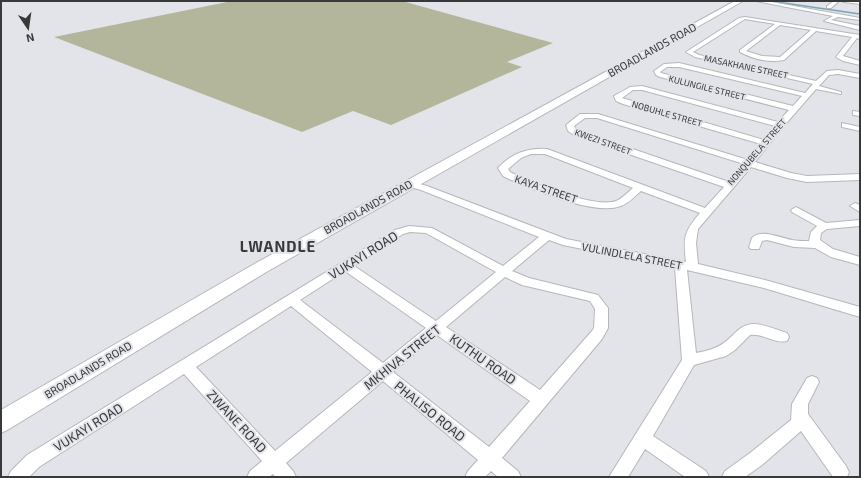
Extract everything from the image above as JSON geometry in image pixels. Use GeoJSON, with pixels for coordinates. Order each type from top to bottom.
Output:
{"type":"FeatureCollection","features":[{"type":"Feature","properties":{"kind":"main road","name":"BROADLANDS ROAD"},"geometry":{"type":"LineString","coordinates":[[1,422],[262,267],[410,184],[748,2]]}},
{"type":"Feature","properties":{"kind":"street"},"geometry":{"type":"LineString","coordinates":[[758,1],[860,19]]}},
{"type":"Feature","properties":{"kind":"street"},"geometry":{"type":"LineString","coordinates":[[829,7],[837,1]]}},
{"type":"Feature","properties":{"kind":"street"},"geometry":{"type":"LineString","coordinates":[[844,1],[860,3]]}},
{"type":"Feature","properties":{"kind":"street"},"geometry":{"type":"LineString","coordinates":[[838,15],[826,21],[860,28]]}},
{"type":"Feature","properties":{"kind":"street","name":"MASAKHANE STREET"},"geometry":{"type":"LineString","coordinates":[[840,93],[816,85],[697,56],[691,54],[690,51],[743,18],[858,37]]}},
{"type":"Feature","properties":{"kind":"street"},"geometry":{"type":"LineString","coordinates":[[780,23],[742,51],[763,57],[776,59],[784,58],[816,29]]}},
{"type":"Feature","properties":{"kind":"street"},"geometry":{"type":"LineString","coordinates":[[858,37],[839,57],[844,60],[860,63]]}},
{"type":"Feature","properties":{"kind":"street"},"geometry":{"type":"LineString","coordinates":[[750,68],[763,57]]}},
{"type":"Feature","properties":{"kind":"street","name":"KULUNGILE STREET"},"geometry":{"type":"LineString","coordinates":[[794,110],[662,76],[656,71],[669,65],[679,65],[806,95]]}},
{"type":"Feature","properties":{"kind":"street","name":"NONQUBELA STREET"},"geometry":{"type":"LineString","coordinates":[[689,360],[686,267],[692,228],[750,163],[780,125],[825,74],[829,72],[860,76]]}},
{"type":"Feature","properties":{"kind":"street","name":"NOBUHLE STREET"},"geometry":{"type":"LineString","coordinates":[[766,143],[626,102],[619,99],[618,96],[632,88],[642,88],[780,125]]}},
{"type":"Feature","properties":{"kind":"street","name":"KWEZI STREET"},"geometry":{"type":"LineString","coordinates":[[729,185],[577,133],[571,129],[570,125],[583,116],[593,115],[604,117],[750,163]]}},
{"type":"Feature","properties":{"kind":"street"},"geometry":{"type":"LineString","coordinates":[[845,125],[860,129]]}},
{"type":"Feature","properties":{"kind":"street","name":"KAYA STREET"},"geometry":{"type":"LineString","coordinates":[[639,186],[617,205],[600,205],[574,199],[512,177],[506,174],[503,168],[526,152],[538,150],[547,152],[639,186],[706,212]]}},
{"type":"Feature","properties":{"kind":"street"},"geometry":{"type":"LineString","coordinates":[[750,163],[799,178],[860,177]]}},
{"type":"Feature","properties":{"kind":"street","name":"VULINDLELA STREET"},"geometry":{"type":"LineString","coordinates":[[410,184],[574,245],[765,284],[860,312]]}},
{"type":"Feature","properties":{"kind":"street"},"geometry":{"type":"LineString","coordinates":[[796,210],[824,226]]}},
{"type":"Feature","properties":{"kind":"street"},"geometry":{"type":"LineString","coordinates":[[815,244],[816,232],[824,226],[860,223]]}},
{"type":"Feature","properties":{"kind":"street","name":"VUKAYI ROAD"},"geometry":{"type":"LineString","coordinates":[[17,477],[33,462],[399,232],[408,229],[419,229],[435,233],[526,282],[594,298],[602,308],[601,328],[597,335],[474,477]]}},
{"type":"Feature","properties":{"kind":"street","name":"MKHIVA STREET"},"geometry":{"type":"LineString","coordinates":[[256,477],[438,328],[547,236]]}},
{"type":"Feature","properties":{"kind":"street"},"geometry":{"type":"LineString","coordinates":[[755,247],[757,238],[763,237],[794,244],[815,244],[827,251],[860,261]]}},
{"type":"Feature","properties":{"kind":"street","name":"KUTHU ROAD"},"geometry":{"type":"LineString","coordinates":[[346,266],[540,399]]}},
{"type":"Feature","properties":{"kind":"street","name":"PHALISO ROAD"},"geometry":{"type":"LineString","coordinates":[[292,300],[512,477]]}},
{"type":"Feature","properties":{"kind":"street"},"geometry":{"type":"LineString","coordinates":[[618,477],[682,374],[689,360],[709,357],[730,346],[743,332],[749,329],[782,337]]}},
{"type":"Feature","properties":{"kind":"street","name":"ZWANE ROAD"},"geometry":{"type":"LineString","coordinates":[[186,366],[287,477]]}},
{"type":"Feature","properties":{"kind":"street"},"geometry":{"type":"LineString","coordinates":[[731,477],[747,464],[756,459],[798,424],[800,404],[812,382]]}},
{"type":"Feature","properties":{"kind":"street"},"geometry":{"type":"LineString","coordinates":[[800,416],[840,472]]}},
{"type":"Feature","properties":{"kind":"street"},"geometry":{"type":"LineString","coordinates":[[642,438],[700,477]]}},
{"type":"Feature","properties":{"kind":"green space"},"geometry":{"type":"Polygon","coordinates":[[[232,1],[402,1],[553,43],[507,62],[522,67],[391,125],[353,111],[302,132],[54,37],[232,1]]]}},
{"type":"Feature","properties":{"kind":"waterway"},"geometry":{"type":"LineString","coordinates":[[777,2],[860,14]]}},
{"type":"Feature","properties":{"kind":"district","name":"LWANDLE"},"geometry":{"type":"Point","coordinates":[278,247]}}]}
